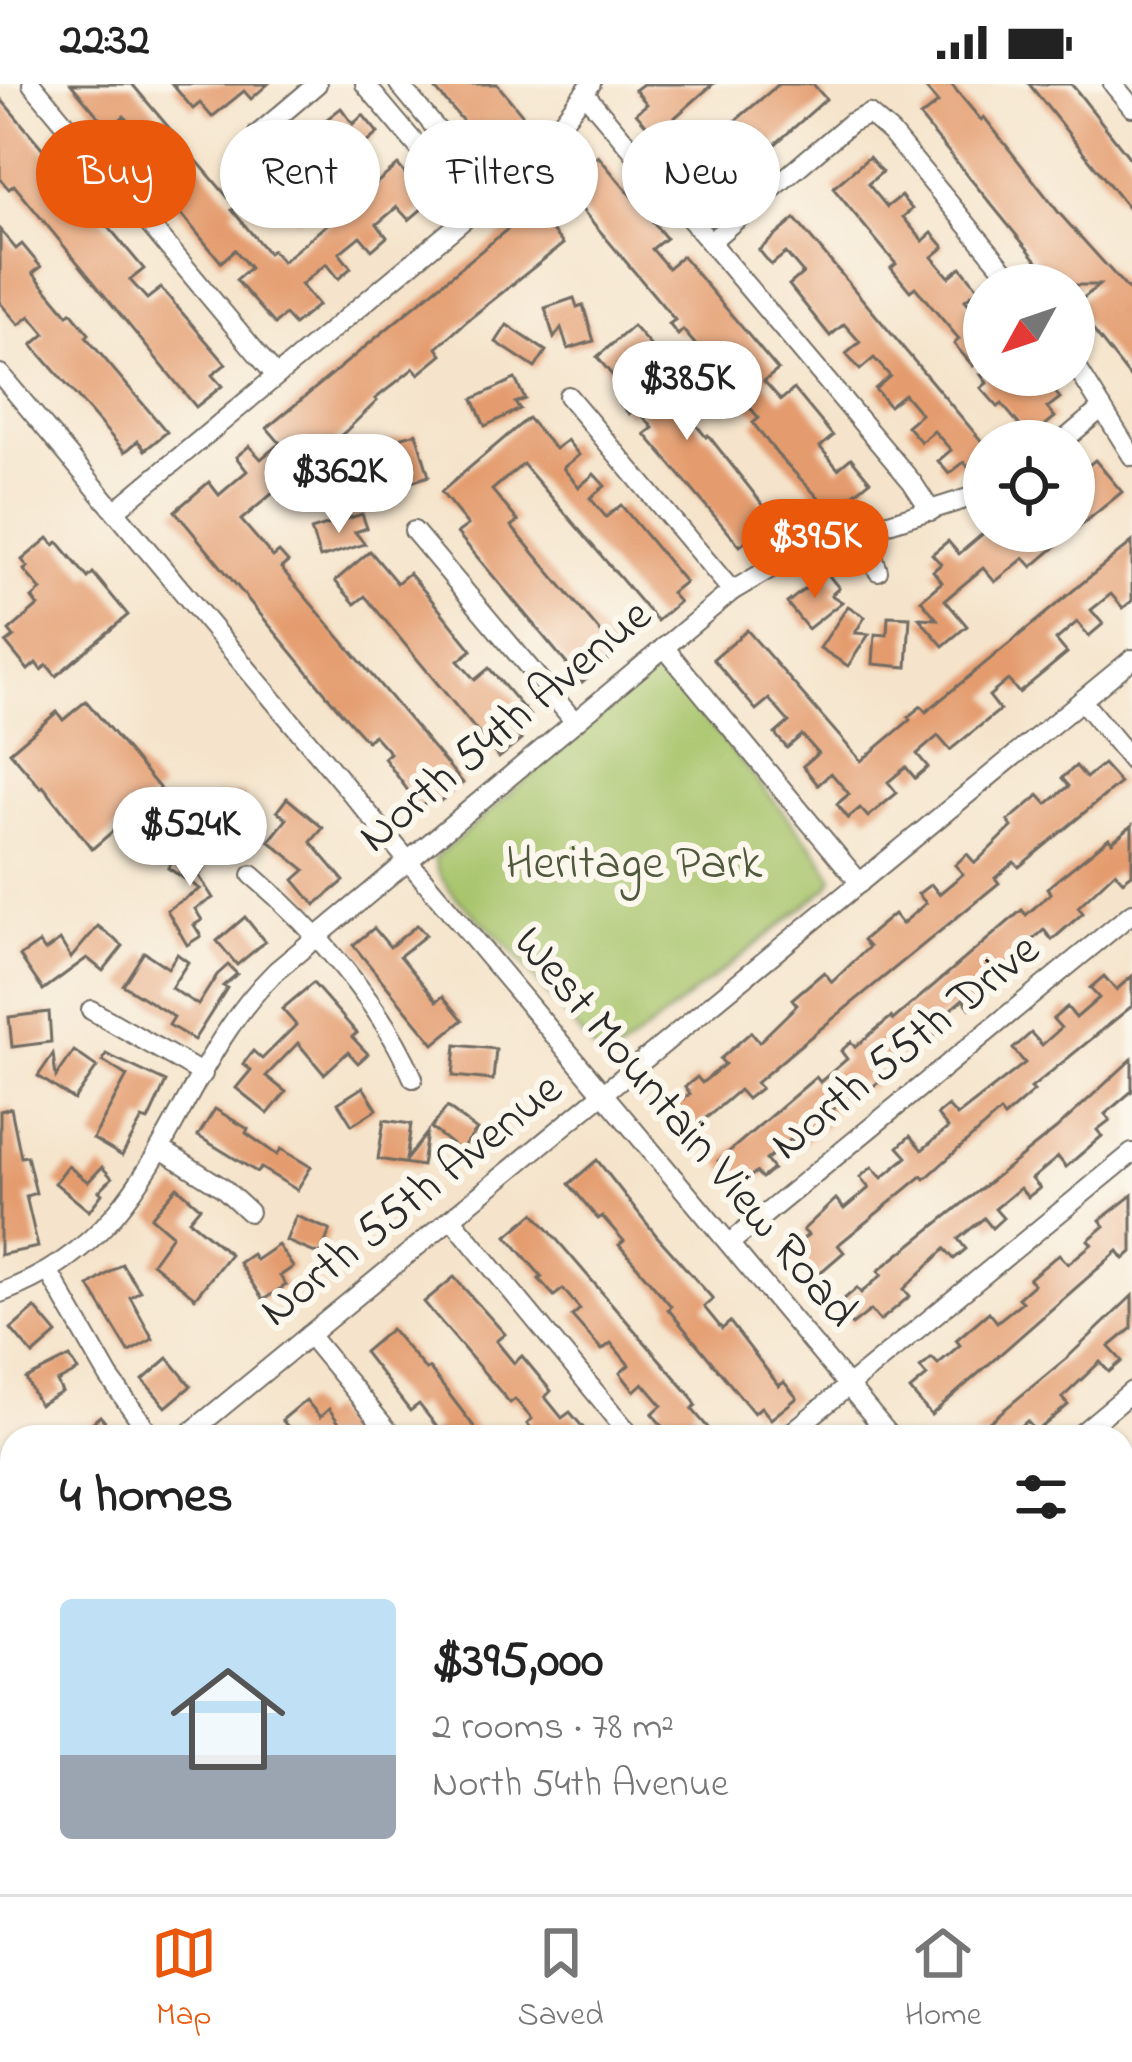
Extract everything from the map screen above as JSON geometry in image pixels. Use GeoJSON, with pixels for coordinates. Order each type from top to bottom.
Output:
{"type":"FeatureCollection","features":[{"type":"Feature","properties":{"kind":"street"},"geometry":{"type":"LineString","coordinates":[[32,84],[276,376]]}},
{"type":"Feature","properties":{"kind":"street"},"geometry":{"type":"LineString","coordinates":[[275,120],[317,84]]}},
{"type":"Feature","properties":{"kind":"street"},"geometry":{"type":"LineString","coordinates":[[365,84],[404,130]]}},
{"type":"Feature","properties":{"kind":"street"},"geometry":{"type":"LineString","coordinates":[[398,84],[428,120]]}},
{"type":"Feature","properties":{"kind":"street"},"geometry":{"type":"LineString","coordinates":[[1119,86],[1132,106]]}},
{"type":"Feature","properties":{"kind":"street"},"geometry":{"type":"LineString","coordinates":[[564,120],[588,89],[931,511]]}},
{"type":"Feature","properties":{"kind":"street"},"geometry":{"type":"LineString","coordinates":[[710,242],[850,123],[869,114],[891,133],[1000,264]]}},
{"type":"Feature","properties":{"kind":"street"},"geometry":{"type":"LineString","coordinates":[[115,512],[454,228]]}},
{"type":"Feature","properties":{"kind":"street","name":"West Mountain View Road"},"geometry":{"type":"LineString","coordinates":[[0,374],[880,1425]]}},
{"type":"Feature","properties":{"kind":"street"},"geometry":{"type":"LineString","coordinates":[[568,396],[732,591]]}},
{"type":"Feature","properties":{"kind":"street"},"geometry":{"type":"LineString","coordinates":[[1095,396],[1132,456]]}},
{"type":"Feature","properties":{"kind":"street"},"geometry":{"type":"LineString","coordinates":[[1088,420],[1102,408]]}},
{"type":"Feature","properties":{"kind":"street","name":"North 54th Avenue"},"geometry":{"type":"LineString","coordinates":[[0,1292],[49,1272],[117,1216],[255,991],[732,591],[800,551],[963,501]]}},
{"type":"Feature","properties":{"kind":"street"},"geometry":{"type":"LineString","coordinates":[[414,531],[575,722]]}},
{"type":"Feature","properties":{"kind":"street"},"geometry":{"type":"LineString","coordinates":[[866,531],[878,571]]}},
{"type":"Feature","properties":{"kind":"street"},"geometry":{"type":"LineString","coordinates":[[664,647],[860,883]]}},
{"type":"Feature","properties":{"kind":"street","name":"North 55th Avenue"},"geometry":{"type":"LineString","coordinates":[[200,1425],[1132,659]]}},
{"type":"Feature","properties":{"kind":"street"},"geometry":{"type":"LineString","coordinates":[[1082,701],[1132,761]]}},
{"type":"Feature","properties":{"kind":"street"},"geometry":{"type":"LineString","coordinates":[[252,874],[279,897],[380,1014],[413,1078]]}},
{"type":"Feature","properties":{"kind":"street","name":"North 55th Drive"},"geometry":{"type":"LineString","coordinates":[[730,1244],[1132,913]]}},
{"type":"Feature","properties":{"kind":"street"},"geometry":{"type":"LineString","coordinates":[[91,1010],[203,1074]]}},
{"type":"Feature","properties":{"kind":"street"},"geometry":{"type":"LineString","coordinates":[[160,1149],[223,1188],[249,1212]]}},
{"type":"Feature","properties":{"kind":"street"},"geometry":{"type":"LineString","coordinates":[[801,1425],[1132,1153]]}},
{"type":"Feature","properties":{"kind":"street"},"geometry":{"type":"LineString","coordinates":[[452,1219],[622,1425]]}},
{"type":"Feature","properties":{"kind":"street"},"geometry":{"type":"LineString","coordinates":[[49,1272],[109,1377],[143,1425]]}},
{"type":"Feature","properties":{"kind":"street"},"geometry":{"type":"LineString","coordinates":[[309,1335],[383,1425]]}},
{"type":"Feature","properties":{"kind":"street"},"geometry":{"type":"LineString","coordinates":[[1091,1425],[1132,1391]]}},
{"type":"Feature","properties":{"kind":"green space","name":"Heritage Park"},"geometry":{"type":"Polygon","coordinates":[[[659,671],[670,677],[818,853],[833,878],[775,930],[614,1057],[606,1058],[592,1048],[506,945],[454,895],[434,859],[646,677],[659,671]]]}},
{"type":"Feature","properties":{"kind":"building"},"geometry":{"type":"Polygon","coordinates":[[[71,84],[132,84],[162,120],[128,120],[124,116],[101,120],[71,84]]]}},
{"type":"Feature","properties":{"kind":"building"},"geometry":{"type":"Polygon","coordinates":[[[172,84],[268,84],[251,99],[244,91],[212,117],[200,103],[193,109],[172,84]]]}},
{"type":"Feature","properties":{"kind":"building"},"geometry":{"type":"Polygon","coordinates":[[[431,84],[497,84],[526,119],[525,120],[462,120],[431,84]]]}},
{"type":"Feature","properties":{"kind":"building"},"geometry":{"type":"Polygon","coordinates":[[[643,84],[713,84],[672,120],[642,120],[636,113],[647,104],[635,90],[643,84]]]}},
{"type":"Feature","properties":{"kind":"building"},"geometry":{"type":"Polygon","coordinates":[[[779,84],[813,84],[826,99],[780,140],[780,120],[736,120],[779,84]]]}},
{"type":"Feature","properties":{"kind":"building"},"geometry":{"type":"Polygon","coordinates":[[[922,84],[951,84],[981,120],[984,117],[1059,213],[1132,294],[1132,380],[1095,333],[1095,288],[1099,285],[1095,285],[1095,264],[1040,264],[920,117],[938,103],[922,84]]]}},
{"type":"Feature","properties":{"kind":"building"},"geometry":{"type":"Polygon","coordinates":[[[1029,84],[1071,84],[1077,91],[1132,161],[1132,213],[1029,84]]]}},
{"type":"Feature","properties":{"kind":"building"},"geometry":{"type":"Polygon","coordinates":[[[0,98],[36,141],[36,212],[14,185],[9,189],[0,179],[0,98]]]}},
{"type":"Feature","properties":{"kind":"building"},"geometry":{"type":"Polygon","coordinates":[[[341,108],[350,120],[326,120],[341,108]]]}},
{"type":"Feature","properties":{"kind":"building"},"geometry":{"type":"Polygon","coordinates":[[[598,156],[622,185],[622,228],[658,228],[666,238],[652,249],[668,268],[682,256],[778,370],[764,381],[781,400],[794,389],[833,436],[820,447],[838,469],[851,458],[870,481],[832,512],[777,454],[753,423],[759,418],[683,330],[678,335],[669,324],[675,320],[597,228],[598,156]]]}},
{"type":"Feature","properties":{"kind":"building"},"geometry":{"type":"Polygon","coordinates":[[[869,157],[882,172],[868,184],[887,207],[901,196],[912,209],[903,217],[923,241],[932,233],[944,247],[932,257],[949,277],[963,269],[963,354],[954,344],[959,339],[915,287],[910,291],[891,268],[896,264],[833,188],[869,157]]]}},
{"type":"Feature","properties":{"kind":"building"},"geometry":{"type":"Polygon","coordinates":[[[196,160],[220,188],[220,228],[247,228],[282,262],[323,228],[380,228],[387,237],[372,250],[360,236],[339,253],[351,268],[338,279],[326,264],[301,285],[318,305],[294,325],[285,315],[275,324],[236,280],[250,268],[235,250],[221,262],[193,228],[196,160]]]}},
{"type":"Feature","properties":{"kind":"building"},"geometry":{"type":"Polygon","coordinates":[[[398,165],[404,172],[404,215],[397,207],[380,221],[380,180],[398,165]]]}},
{"type":"Feature","properties":{"kind":"building"},"geometry":{"type":"Polygon","coordinates":[[[795,219],[964,420],[963,463],[949,474],[938,461],[951,450],[934,431],[921,442],[907,426],[921,414],[904,394],[889,406],[875,389],[890,376],[874,358],[860,370],[846,354],[860,342],[844,324],[830,336],[789,285],[803,273],[786,253],[771,265],[759,250],[795,219]]]}},
{"type":"Feature","properties":{"kind":"building"},"geometry":{"type":"Polygon","coordinates":[[[49,228],[109,228],[144,269],[130,280],[147,299],[161,288],[226,364],[212,375],[222,386],[196,407],[49,228]]]}},
{"type":"Feature","properties":{"kind":"building"},"geometry":{"type":"Polygon","coordinates":[[[509,228],[550,228],[563,244],[437,348],[442,355],[419,374],[414,368],[375,399],[345,432],[241,520],[273,557],[279,552],[288,562],[281,568],[463,783],[439,802],[434,795],[420,807],[384,758],[390,753],[374,735],[367,741],[341,712],[175,511],[209,482],[219,495],[247,471],[236,457],[249,446],[261,459],[280,443],[267,428],[509,228]]]}},
{"type":"Feature","properties":{"kind":"building"},"geometry":{"type":"Polygon","coordinates":[[[0,230],[16,249],[22,244],[41,267],[33,273],[68,315],[71,312],[89,334],[86,337],[167,432],[145,450],[138,441],[125,452],[32,345],[45,334],[30,316],[19,325],[0,303],[0,230]]]}},
{"type":"Feature","properties":{"kind":"building"},"geometry":{"type":"Polygon","coordinates":[[[574,298],[577,307],[583,305],[594,341],[568,349],[561,328],[554,338],[545,308],[574,298]]]}},
{"type":"Feature","properties":{"kind":"building"},"geometry":{"type":"Polygon","coordinates":[[[507,325],[546,351],[535,368],[496,342],[507,325]]]}},
{"type":"Feature","properties":{"kind":"building"},"geometry":{"type":"Polygon","coordinates":[[[633,326],[656,352],[647,360],[670,387],[667,390],[767,510],[771,507],[786,524],[760,546],[752,536],[740,546],[645,434],[653,428],[636,408],[629,414],[618,401],[627,393],[597,357],[633,326]]]}},
{"type":"Feature","properties":{"kind":"building"},"geometry":{"type":"Polygon","coordinates":[[[515,379],[525,399],[515,403],[520,409],[485,426],[473,399],[515,379]]]}},
{"type":"Feature","properties":{"kind":"building"},"geometry":{"type":"Polygon","coordinates":[[[988,396],[1060,398],[1047,408],[1055,417],[1051,420],[1015,420],[1002,404],[998,407],[988,396]]]}},
{"type":"Feature","properties":{"kind":"building"},"geometry":{"type":"Polygon","coordinates":[[[528,418],[555,449],[567,440],[579,455],[563,468],[579,487],[594,474],[605,486],[590,498],[606,517],[621,505],[685,582],[671,593],[679,602],[657,621],[523,464],[492,490],[518,521],[511,526],[617,652],[582,682],[457,533],[468,525],[441,492],[528,418]]]}},
{"type":"Feature","properties":{"kind":"building"},"geometry":{"type":"Polygon","coordinates":[[[416,433],[429,476],[411,482],[403,456],[395,470],[386,442],[416,433]]]}},
{"type":"Feature","properties":{"kind":"building"},"geometry":{"type":"Polygon","coordinates":[[[344,456],[388,482],[380,497],[352,481],[359,504],[327,487],[344,456]]]}},
{"type":"Feature","properties":{"kind":"building"},"geometry":{"type":"Polygon","coordinates":[[[1095,460],[1122,492],[1095,514],[1095,460]]]}},
{"type":"Feature","properties":{"kind":"building"},"geometry":{"type":"Polygon","coordinates":[[[362,514],[367,528],[355,532],[365,544],[320,558],[311,530],[362,514]]]}},
{"type":"Feature","properties":{"kind":"building"},"geometry":{"type":"Polygon","coordinates":[[[48,538],[54,545],[58,542],[88,578],[93,573],[128,615],[56,676],[47,665],[41,670],[36,663],[28,670],[6,643],[14,637],[9,631],[38,606],[32,598],[41,590],[24,570],[28,567],[22,560],[48,538]]]}},
{"type":"Feature","properties":{"kind":"building"},"geometry":{"type":"Polygon","coordinates":[[[948,541],[959,554],[1050,552],[1032,567],[1024,558],[995,582],[983,568],[945,600],[967,626],[943,646],[919,618],[937,619],[921,600],[942,582],[933,571],[941,564],[932,554],[948,541]]]}},
{"type":"Feature","properties":{"kind":"building"},"geometry":{"type":"Polygon","coordinates":[[[1132,542],[1132,601],[1123,608],[1111,594],[1091,610],[1103,624],[1089,636],[1077,622],[1056,640],[1067,653],[1019,693],[1008,680],[989,696],[1000,710],[950,750],[938,736],[917,754],[928,767],[915,778],[906,767],[888,782],[897,793],[868,817],[860,808],[848,818],[837,804],[849,794],[831,773],[818,785],[803,766],[818,753],[802,735],[787,748],[775,734],[789,722],[769,699],[756,710],[713,659],[747,630],[861,761],[921,706],[926,712],[1132,542]]]}},
{"type":"Feature","properties":{"kind":"building"},"geometry":{"type":"Polygon","coordinates":[[[370,551],[397,583],[409,573],[426,593],[472,650],[458,661],[475,680],[489,668],[530,716],[513,730],[521,740],[499,758],[365,596],[355,604],[335,581],[370,551]]]}},
{"type":"Feature","properties":{"kind":"building"},"geometry":{"type":"Polygon","coordinates":[[[826,572],[839,588],[831,595],[842,602],[808,629],[787,603],[826,572]]]}},
{"type":"Feature","properties":{"kind":"building"},"geometry":{"type":"Polygon","coordinates":[[[848,606],[865,617],[855,633],[869,634],[848,666],[820,648],[848,606]]]}},
{"type":"Feature","properties":{"kind":"building"},"geometry":{"type":"Polygon","coordinates":[[[888,616],[910,617],[907,667],[873,664],[875,634],[887,635],[888,616]]]}},
{"type":"Feature","properties":{"kind":"building"},"geometry":{"type":"Polygon","coordinates":[[[86,701],[161,790],[92,849],[10,752],[57,712],[63,720],[86,701]]]}},
{"type":"Feature","properties":{"kind":"building"},"geometry":{"type":"Polygon","coordinates":[[[1103,764],[1120,783],[1019,867],[1014,862],[995,878],[999,883],[756,1083],[761,1088],[747,1099],[739,1090],[692,1130],[674,1107],[690,1094],[685,1087],[697,1077],[702,1083],[725,1064],[720,1059],[751,1032],[759,1042],[797,1005],[792,999],[824,972],[832,982],[869,947],[863,940],[894,914],[902,924],[926,903],[918,894],[931,884],[939,894],[963,874],[955,865],[967,854],[975,863],[1012,827],[1008,821],[1039,795],[1047,804],[1069,786],[1062,778],[1076,766],[1086,778],[1103,764]]]}},
{"type":"Feature","properties":{"kind":"building"},"geometry":{"type":"Polygon","coordinates":[[[244,795],[246,831],[215,833],[213,796],[244,795]]]}},
{"type":"Feature","properties":{"kind":"building"},"geometry":{"type":"Polygon","coordinates":[[[287,798],[323,828],[311,842],[344,881],[315,905],[294,880],[305,870],[269,841],[287,819],[277,811],[287,798]]]}},
{"type":"Feature","properties":{"kind":"building"},"geometry":{"type":"Polygon","coordinates":[[[1132,825],[1132,874],[1123,881],[1115,872],[1078,907],[1083,913],[1052,940],[1044,930],[1019,951],[1028,960],[1016,970],[1010,962],[986,983],[991,990],[970,1008],[963,999],[931,1026],[937,1033],[906,1060],[898,1051],[875,1071],[882,1079],[869,1090],[861,1080],[836,1100],[839,1104],[824,1117],[829,1122],[799,1148],[791,1139],[766,1160],[773,1169],[762,1178],[756,1172],[739,1186],[718,1161],[816,1077],[820,1082],[847,1059],[841,1051],[851,1042],[855,1047],[891,1017],[893,1020],[1022,910],[1026,915],[1051,893],[1047,888],[1132,825]]]}},
{"type":"Feature","properties":{"kind":"building"},"geometry":{"type":"Polygon","coordinates":[[[187,838],[213,854],[199,876],[213,898],[195,909],[202,920],[194,925],[201,936],[187,945],[167,910],[200,889],[168,868],[187,838]]]}},
{"type":"Feature","properties":{"kind":"building"},"geometry":{"type":"Polygon","coordinates":[[[245,917],[265,942],[237,965],[217,941],[245,917]]]}},
{"type":"Feature","properties":{"kind":"building"},"geometry":{"type":"Polygon","coordinates":[[[417,925],[426,935],[400,956],[437,1001],[443,996],[463,1020],[434,1044],[353,945],[374,928],[390,947],[417,925]]]}},
{"type":"Feature","properties":{"kind":"building"},"geometry":{"type":"Polygon","coordinates":[[[98,926],[123,946],[103,971],[87,958],[43,990],[20,956],[39,943],[45,951],[60,940],[71,958],[98,926]]]}},
{"type":"Feature","properties":{"kind":"building"},"geometry":{"type":"Polygon","coordinates":[[[144,952],[168,968],[177,954],[188,962],[171,988],[198,1005],[228,965],[237,974],[223,986],[227,988],[194,1040],[169,1025],[174,1017],[123,985],[144,952]]]}},
{"type":"Feature","properties":{"kind":"building"},"geometry":{"type":"Polygon","coordinates":[[[1104,976],[1116,990],[1132,976],[1132,1006],[1031,1088],[1034,1091],[1004,1117],[1000,1112],[925,1179],[922,1176],[838,1245],[844,1252],[815,1277],[792,1249],[808,1235],[803,1230],[836,1199],[844,1209],[869,1188],[860,1177],[872,1167],[882,1178],[907,1157],[898,1147],[910,1136],[922,1150],[948,1128],[937,1115],[948,1106],[957,1116],[1025,1063],[1013,1049],[1031,1033],[1042,1045],[1061,1028],[1053,1019],[1067,1007],[1076,1018],[1099,998],[1090,988],[1104,976]]]}},
{"type":"Feature","properties":{"kind":"building"},"geometry":{"type":"Polygon","coordinates":[[[313,983],[357,1033],[352,1037],[368,1054],[358,1063],[348,1052],[324,1074],[298,1043],[266,1076],[286,1092],[268,1114],[236,1088],[251,1070],[243,1064],[253,1051],[262,1059],[296,1025],[282,1009],[313,983]]]}},
{"type":"Feature","properties":{"kind":"building"},"geometry":{"type":"Polygon","coordinates":[[[49,1012],[51,1042],[12,1047],[9,1017],[49,1012]]]}},
{"type":"Feature","properties":{"kind":"building"},"geometry":{"type":"Polygon","coordinates":[[[456,1045],[496,1049],[493,1080],[453,1076],[456,1045]]]}},
{"type":"Feature","properties":{"kind":"building"},"geometry":{"type":"Polygon","coordinates":[[[74,1051],[97,1067],[74,1100],[38,1076],[53,1054],[56,1077],[74,1051]]]}},
{"type":"Feature","properties":{"kind":"building"},"geometry":{"type":"Polygon","coordinates":[[[106,1054],[166,1082],[148,1121],[142,1119],[122,1156],[93,1139],[127,1076],[103,1061],[106,1054]]]}},
{"type":"Feature","properties":{"kind":"building"},"geometry":{"type":"Polygon","coordinates":[[[1132,1059],[1132,1091],[1105,1114],[1110,1120],[1097,1130],[1102,1136],[1066,1167],[1058,1157],[1032,1179],[1040,1188],[1028,1197],[1020,1188],[995,1209],[1003,1218],[992,1228],[984,1218],[958,1239],[966,1249],[954,1259],[945,1249],[904,1289],[910,1296],[880,1321],[871,1310],[852,1325],[836,1306],[857,1288],[861,1293],[882,1275],[878,1271],[1056,1129],[1132,1059]]]}},
{"type":"Feature","properties":{"kind":"building"},"geometry":{"type":"Polygon","coordinates":[[[363,1087],[377,1109],[352,1125],[338,1103],[363,1087]]]}},
{"type":"Feature","properties":{"kind":"building"},"geometry":{"type":"Polygon","coordinates":[[[447,1107],[477,1130],[460,1151],[431,1128],[447,1107]]]}},
{"type":"Feature","properties":{"kind":"building"},"geometry":{"type":"Polygon","coordinates":[[[11,1108],[21,1157],[27,1156],[36,1193],[26,1196],[38,1247],[0,1255],[0,1111],[11,1108]]]}},
{"type":"Feature","properties":{"kind":"building"},"geometry":{"type":"Polygon","coordinates":[[[215,1109],[248,1129],[246,1133],[277,1155],[281,1149],[311,1167],[297,1190],[198,1136],[215,1109]]]}},
{"type":"Feature","properties":{"kind":"building"},"geometry":{"type":"Polygon","coordinates":[[[384,1120],[411,1124],[406,1160],[427,1133],[422,1166],[378,1159],[384,1120]]]}},
{"type":"Feature","properties":{"kind":"building"},"geometry":{"type":"Polygon","coordinates":[[[597,1160],[713,1299],[704,1307],[722,1329],[730,1322],[779,1386],[784,1382],[797,1398],[771,1419],[761,1407],[754,1413],[619,1245],[624,1241],[569,1184],[597,1160]]]}},
{"type":"Feature","properties":{"kind":"building"},"geometry":{"type":"Polygon","coordinates":[[[68,1166],[88,1182],[102,1167],[112,1178],[89,1211],[55,1183],[68,1166]]]}},
{"type":"Feature","properties":{"kind":"building"},"geometry":{"type":"Polygon","coordinates":[[[177,1187],[200,1207],[189,1220],[230,1254],[195,1298],[152,1263],[172,1235],[151,1217],[177,1187]]]}},
{"type":"Feature","properties":{"kind":"building"},"geometry":{"type":"Polygon","coordinates":[[[1132,1195],[1132,1252],[1124,1259],[1118,1251],[931,1415],[910,1390],[927,1376],[920,1368],[932,1358],[938,1364],[960,1345],[956,1340],[989,1312],[997,1322],[1022,1302],[1018,1298],[1034,1284],[1029,1279],[1059,1254],[1068,1264],[1092,1244],[1088,1240],[1105,1226],[1100,1220],[1132,1195]]]}},
{"type":"Feature","properties":{"kind":"building"},"geometry":{"type":"Polygon","coordinates":[[[534,1213],[690,1395],[696,1405],[692,1409],[706,1425],[662,1425],[652,1414],[662,1405],[643,1383],[634,1391],[620,1373],[629,1365],[611,1343],[602,1350],[572,1316],[580,1309],[563,1289],[554,1296],[507,1236],[534,1213]]]}},
{"type":"Feature","properties":{"kind":"building"},"geometry":{"type":"Polygon","coordinates":[[[296,1216],[330,1230],[320,1255],[286,1241],[296,1216]]]}},
{"type":"Feature","properties":{"kind":"building"},"geometry":{"type":"Polygon","coordinates":[[[278,1245],[293,1267],[280,1276],[286,1285],[263,1300],[239,1263],[252,1254],[256,1260],[278,1245]]]}},
{"type":"Feature","properties":{"kind":"building"},"geometry":{"type":"Polygon","coordinates":[[[122,1264],[140,1291],[130,1297],[153,1339],[129,1352],[89,1286],[122,1264]]]}},
{"type":"Feature","properties":{"kind":"building"},"geometry":{"type":"Polygon","coordinates":[[[454,1277],[505,1334],[496,1341],[514,1363],[522,1356],[551,1391],[545,1397],[562,1418],[570,1412],[581,1425],[528,1425],[532,1419],[515,1399],[510,1403],[424,1302],[454,1277]]]}},
{"type":"Feature","properties":{"kind":"building"},"geometry":{"type":"Polygon","coordinates":[[[1132,1296],[1132,1328],[1109,1347],[1122,1361],[1109,1372],[1100,1362],[1062,1398],[1068,1405],[1044,1425],[1027,1421],[986,1425],[1132,1296]]]}},
{"type":"Feature","properties":{"kind":"building"},"geometry":{"type":"Polygon","coordinates":[[[35,1308],[57,1334],[33,1355],[11,1329],[35,1308]]]}},
{"type":"Feature","properties":{"kind":"building"},"geometry":{"type":"Polygon","coordinates":[[[391,1329],[429,1368],[473,1425],[435,1425],[419,1404],[410,1411],[364,1352],[391,1329]]]}},
{"type":"Feature","properties":{"kind":"building"},"geometry":{"type":"Polygon","coordinates":[[[70,1357],[78,1371],[57,1382],[62,1392],[39,1405],[26,1379],[70,1357]]]}},
{"type":"Feature","properties":{"kind":"building"},"geometry":{"type":"Polygon","coordinates":[[[168,1358],[191,1386],[166,1407],[143,1380],[168,1358]]]}},
{"type":"Feature","properties":{"kind":"building"},"geometry":{"type":"Polygon","coordinates":[[[306,1400],[320,1417],[329,1409],[340,1425],[286,1425],[282,1420],[306,1400]]]}}]}
